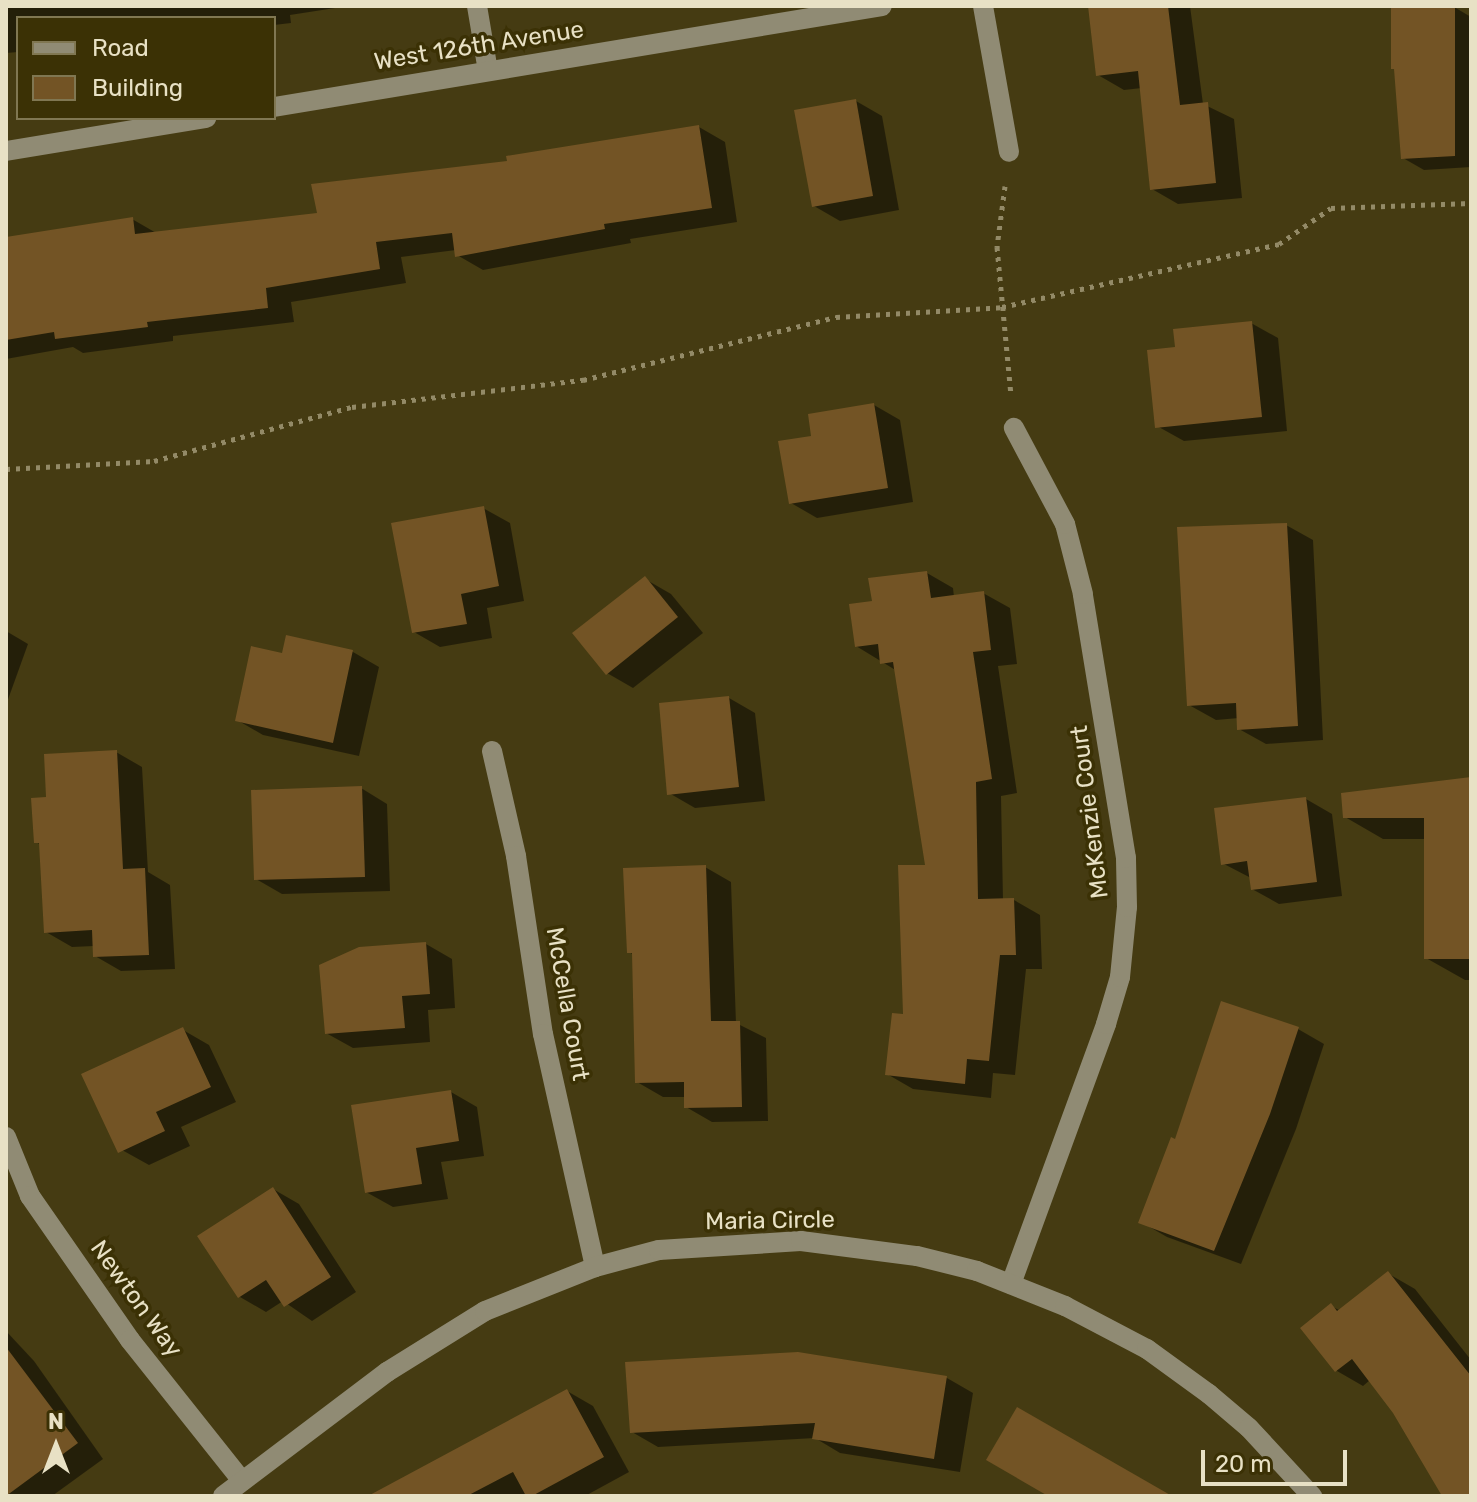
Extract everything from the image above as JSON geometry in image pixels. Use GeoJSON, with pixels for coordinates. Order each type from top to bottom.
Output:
{"type":"FeatureCollection","features":[{"type":"Feature","properties":{"kind":"street"},"geometry":{"type":"LineString","coordinates":[[477,6],[488,71]]}},
{"type":"Feature","properties":{"kind":"street","name":"West 126th Avenue"},"geometry":{"type":"LineString","coordinates":[[276,107],[882,6]]}},
{"type":"Feature","properties":{"kind":"street"},"geometry":{"type":"LineString","coordinates":[[983,6],[1009,152]]}},
{"type":"Feature","properties":{"kind":"street"},"geometry":{"type":"LineString","coordinates":[[6,151],[194,120]]}},
{"type":"Feature","properties":{"kind":"street","name":"McKenzie Court"},"geometry":{"type":"LineString","coordinates":[[1011,1284],[1106,1024],[1120,977],[1127,907],[1126,858],[1083,594],[1065,524],[1014,428]]}},
{"type":"Feature","properties":{"kind":"street","name":"McCella Court"},"geometry":{"type":"LineString","coordinates":[[492,751],[516,856],[543,1034],[595,1267]]}},
{"type":"Feature","properties":{"kind":"street","name":"Newton Way"},"geometry":{"type":"LineString","coordinates":[[6,1137],[30,1196],[130,1340],[242,1481]]}},
{"type":"Feature","properties":{"kind":"street","name":"Maria Circle"},"geometry":{"type":"LineString","coordinates":[[223,1496],[387,1372],[485,1311],[595,1267],[659,1250],[801,1241],[862,1246],[917,1256],[977,1271],[1065,1306],[1147,1349],[1249,1428],[1312,1496]]}},
{"type":"Feature","properties":{"kind":"path"},"geometry":{"type":"LineString","coordinates":[[1009,152],[997,247],[1014,428]]}},
{"type":"Feature","properties":{"kind":"path"},"geometry":{"type":"LineString","coordinates":[[6,469],[154,461],[352,407],[583,380],[836,317],[1002,307],[1279,244],[1331,208],[1471,203]]}},
{"type":"Feature","properties":{"kind":"building"},"geometry":{"type":"Polygon","coordinates":[[[1088,6],[1168,6],[1180,105],[1208,102],[1216,183],[1150,190],[1138,71],[1096,76],[1088,6]]]}},
{"type":"Feature","properties":{"kind":"building"},"geometry":{"type":"Polygon","coordinates":[[[1391,6],[1455,6],[1455,156],[1401,159],[1394,69],[1391,69],[1391,6]]]}},
{"type":"Feature","properties":{"kind":"building"},"geometry":{"type":"Polygon","coordinates":[[[856,99],[873,196],[812,207],[794,110],[856,99]]]}},
{"type":"Feature","properties":{"kind":"building"},"geometry":{"type":"Polygon","coordinates":[[[699,125],[712,208],[604,224],[605,229],[455,257],[452,233],[376,242],[380,269],[266,288],[268,308],[147,322],[148,327],[55,339],[54,332],[6,340],[6,237],[133,217],[135,234],[317,213],[311,184],[507,161],[506,156],[699,125]]]}},
{"type":"Feature","properties":{"kind":"building"},"geometry":{"type":"Polygon","coordinates":[[[1252,321],[1262,417],[1155,428],[1147,350],[1175,347],[1173,329],[1252,321]]]}},
{"type":"Feature","properties":{"kind":"building"},"geometry":{"type":"Polygon","coordinates":[[[874,403],[888,488],[789,504],[778,441],[811,436],[808,414],[874,403]]]}},
{"type":"Feature","properties":{"kind":"building"},"geometry":{"type":"Polygon","coordinates":[[[484,506],[499,586],[461,594],[467,624],[412,633],[391,523],[484,506]]]}},
{"type":"Feature","properties":{"kind":"building"},"geometry":{"type":"Polygon","coordinates":[[[1287,523],[1298,726],[1237,730],[1236,703],[1187,706],[1177,527],[1287,523]]]}},
{"type":"Feature","properties":{"kind":"building"},"geometry":{"type":"Polygon","coordinates":[[[927,571],[931,598],[984,591],[991,650],[973,652],[992,779],[976,782],[978,899],[1014,898],[1016,955],[1000,955],[989,1061],[967,1059],[965,1084],[885,1075],[892,1013],[903,1014],[898,865],[925,865],[893,662],[880,664],[878,644],[855,647],[849,604],[872,601],[868,578],[927,571]]]}},
{"type":"Feature","properties":{"kind":"building"},"geometry":{"type":"Polygon","coordinates":[[[645,576],[678,617],[606,675],[572,633],[645,576]]]}},
{"type":"Feature","properties":{"kind":"building"},"geometry":{"type":"Polygon","coordinates":[[[286,635],[353,650],[333,743],[235,721],[251,646],[282,653],[286,635]]]}},
{"type":"Feature","properties":{"kind":"building"},"geometry":{"type":"Polygon","coordinates":[[[729,696],[739,787],[667,795],[659,703],[729,696]]]}},
{"type":"Feature","properties":{"kind":"building"},"geometry":{"type":"Polygon","coordinates":[[[117,750],[123,869],[145,868],[149,955],[93,957],[92,930],[44,933],[39,843],[34,843],[31,798],[46,797],[44,754],[117,750]]]}},
{"type":"Feature","properties":{"kind":"building"},"geometry":{"type":"Polygon","coordinates":[[[1471,777],[1471,959],[1424,959],[1424,818],[1343,818],[1341,793],[1471,777]]]}},
{"type":"Feature","properties":{"kind":"building"},"geometry":{"type":"Polygon","coordinates":[[[362,786],[365,877],[254,880],[251,790],[362,786]]]}},
{"type":"Feature","properties":{"kind":"building"},"geometry":{"type":"Polygon","coordinates":[[[1306,797],[1317,882],[1251,890],[1247,861],[1221,865],[1214,808],[1306,797]]]}},
{"type":"Feature","properties":{"kind":"building"},"geometry":{"type":"Polygon","coordinates":[[[706,865],[711,1021],[740,1021],[742,1107],[684,1108],[684,1082],[635,1083],[632,953],[627,953],[623,868],[706,865]]]}},
{"type":"Feature","properties":{"kind":"building"},"geometry":{"type":"Polygon","coordinates":[[[426,942],[430,994],[402,996],[405,1028],[325,1034],[319,965],[359,947],[426,942]]]}},
{"type":"Feature","properties":{"kind":"building"},"geometry":{"type":"Polygon","coordinates":[[[1221,1001],[1299,1027],[1270,1114],[1214,1251],[1138,1223],[1171,1137],[1175,1139],[1221,1001]]]}},
{"type":"Feature","properties":{"kind":"building"},"geometry":{"type":"Polygon","coordinates":[[[183,1027],[211,1087],[156,1112],[165,1131],[118,1153],[81,1074],[183,1027]]]}},
{"type":"Feature","properties":{"kind":"building"},"geometry":{"type":"Polygon","coordinates":[[[451,1090],[459,1141],[416,1148],[422,1184],[365,1193],[351,1105],[451,1090]]]}},
{"type":"Feature","properties":{"kind":"building"},"geometry":{"type":"Polygon","coordinates":[[[273,1187],[331,1277],[284,1307],[266,1280],[238,1298],[197,1236],[273,1187]]]}},
{"type":"Feature","properties":{"kind":"building"},"geometry":{"type":"Polygon","coordinates":[[[1388,1271],[1471,1376],[1471,1496],[1442,1496],[1393,1413],[1352,1359],[1335,1372],[1300,1328],[1331,1303],[1337,1311],[1388,1271]]]}},
{"type":"Feature","properties":{"kind":"building"},"geometry":{"type":"Polygon","coordinates":[[[6,1347],[78,1443],[6,1496],[6,1347]]]}},
{"type":"Feature","properties":{"kind":"building"},"geometry":{"type":"Polygon","coordinates":[[[798,1352],[947,1376],[934,1459],[812,1439],[815,1423],[630,1433],[625,1362],[798,1352]]]}},
{"type":"Feature","properties":{"kind":"building"},"geometry":{"type":"Polygon","coordinates":[[[567,1389],[604,1457],[532,1496],[526,1496],[513,1472],[467,1496],[368,1496],[567,1389]]]}},
{"type":"Feature","properties":{"kind":"building"},"geometry":{"type":"Polygon","coordinates":[[[1017,1407],[1172,1496],[1048,1496],[986,1460],[1017,1407]]]}}]}
